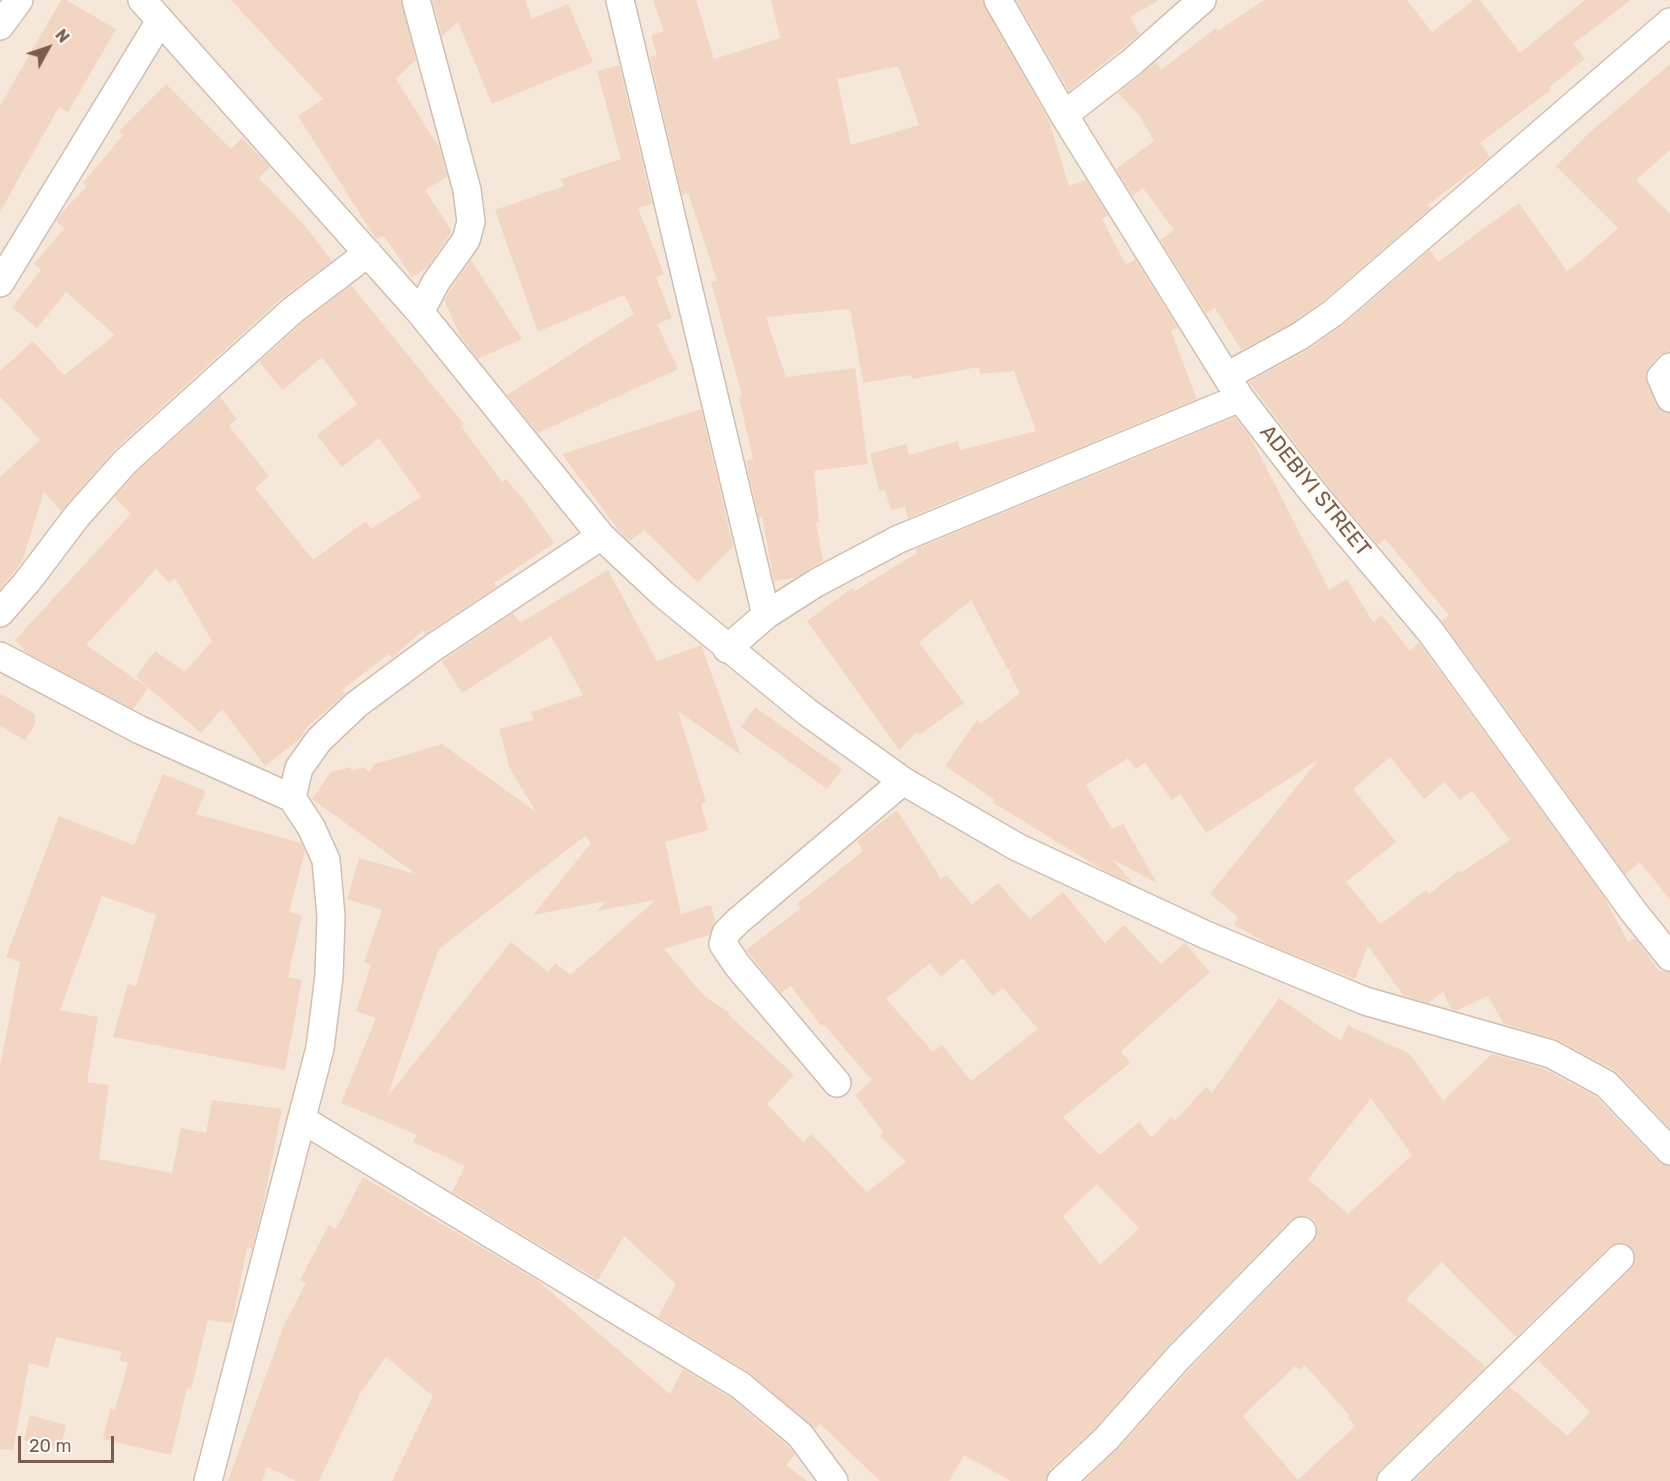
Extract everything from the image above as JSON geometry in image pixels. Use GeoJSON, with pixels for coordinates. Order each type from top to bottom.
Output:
{"type":"FeatureCollection","features":[{"type":"Feature","properties":{"kind":"street"},"geometry":{"type":"LineString","coordinates":[[0,26],[19,0]]}},
{"type":"Feature","properties":{"kind":"street"},"geometry":{"type":"LineString","coordinates":[[142,0],[420,312],[601,536],[727,649],[903,781],[1017,847],[1206,934],[1343,993],[1551,1054],[1606,1084],[1670,1151]]}},
{"type":"Feature","properties":{"kind":"street"},"geometry":{"type":"LineString","coordinates":[[416,0],[467,190],[471,222],[465,240],[436,282],[420,312]]}},
{"type":"Feature","properties":{"kind":"street"},"geometry":{"type":"LineString","coordinates":[[620,0],[766,615]]}},
{"type":"Feature","properties":{"kind":"street","name":"ADEBIYI STREET"},"geometry":{"type":"LineString","coordinates":[[998,0],[1064,115],[1233,387],[1311,490],[1430,631],[1633,911],[1670,957]]}},
{"type":"Feature","properties":{"kind":"street"},"geometry":{"type":"LineString","coordinates":[[1064,115],[1132,62],[1202,0]]}},
{"type":"Feature","properties":{"kind":"street"},"geometry":{"type":"LineString","coordinates":[[0,283],[160,21]]}},
{"type":"Feature","properties":{"kind":"street"},"geometry":{"type":"LineString","coordinates":[[727,649],[766,615],[816,583],[899,539],[1233,387],[1333,313],[1670,22]]}},
{"type":"Feature","properties":{"kind":"street"},"geometry":{"type":"LineString","coordinates":[[0,613],[27,582],[76,516],[125,462],[294,310],[368,253]]}},
{"type":"Feature","properties":{"kind":"street"},"geometry":{"type":"LineString","coordinates":[[1670,367],[1661,376],[1670,398]]}},
{"type":"Feature","properties":{"kind":"street"},"geometry":{"type":"LineString","coordinates":[[292,798],[299,768],[319,740],[357,705],[443,640],[601,536]]}},
{"type":"Feature","properties":{"kind":"street"},"geometry":{"type":"LineString","coordinates":[[2,660],[140,730],[292,798],[311,827],[326,860],[331,916],[329,976],[320,1048],[208,1481]]}},
{"type":"Feature","properties":{"kind":"street"},"geometry":{"type":"LineString","coordinates":[[837,1083],[736,965],[723,944],[726,933],[738,921],[903,781]]}},
{"type":"Feature","properties":{"kind":"street"},"geometry":{"type":"LineString","coordinates":[[303,1120],[740,1385],[800,1435],[834,1481]]}},
{"type":"Feature","properties":{"kind":"street"},"geometry":{"type":"LineString","coordinates":[[1061,1481],[1106,1439],[1178,1358],[1302,1231]]}},
{"type":"Feature","properties":{"kind":"street"},"geometry":{"type":"LineString","coordinates":[[1390,1481],[1620,1258]]}},
{"type":"Feature","properties":{"kind":"shaded area"},"geometry":{"type":"Polygon","coordinates":[[[0,0],[1670,0],[1670,1481],[0,1481],[0,0]]]}},
{"type":"Feature","properties":{"kind":"building"},"geometry":{"type":"Polygon","coordinates":[[[61,0],[66,0],[116,29],[68,112],[59,107],[0,212],[0,106],[61,0]]]}},
{"type":"Feature","properties":{"kind":"building"},"geometry":{"type":"Polygon","coordinates":[[[231,0],[401,0],[416,60],[396,79],[440,149],[447,177],[425,190],[452,231],[427,268],[412,277],[384,236],[376,239],[298,116],[323,99],[231,0]]]}},
{"type":"Feature","properties":{"kind":"building"},"geometry":{"type":"Polygon","coordinates":[[[432,0],[525,0],[532,19],[568,4],[593,62],[492,104],[458,22],[442,36],[432,0]]]}},
{"type":"Feature","properties":{"kind":"building"},"geometry":{"type":"Polygon","coordinates":[[[653,0],[696,0],[714,59],[780,38],[771,0],[982,0],[1049,121],[1069,186],[1086,180],[1108,215],[1102,219],[1126,265],[1135,259],[1178,328],[1171,331],[1197,399],[908,518],[905,507],[891,510],[885,490],[879,491],[870,454],[906,444],[909,455],[958,441],[960,450],[1036,431],[1014,371],[980,374],[979,367],[912,379],[911,375],[863,383],[850,309],[766,317],[786,377],[855,368],[868,464],[814,471],[819,522],[816,522],[823,561],[795,578],[774,581],[762,516],[759,519],[746,461],[753,459],[739,397],[742,396],[711,282],[717,281],[688,193],[682,195],[650,57],[657,55],[651,35],[664,31],[653,0]],[[898,66],[837,79],[851,145],[919,125],[898,66]]]}},
{"type":"Feature","properties":{"kind":"building"},"geometry":{"type":"Polygon","coordinates":[[[1016,0],[1159,0],[1130,17],[1140,34],[1069,91],[1016,0]]]}},
{"type":"Feature","properties":{"kind":"building"},"geometry":{"type":"Polygon","coordinates":[[[1264,0],[1407,0],[1432,32],[1474,0],[1480,0],[1520,53],[1585,0],[1631,0],[1573,44],[1585,59],[1549,87],[1551,90],[1480,143],[1490,157],[1428,205],[1431,208],[1323,301],[1292,323],[1241,350],[1215,308],[1206,313],[1160,240],[1174,230],[1143,188],[1133,196],[1116,169],[1154,141],[1140,116],[1118,93],[1156,62],[1161,70],[1216,28],[1218,31],[1264,0]]]}},
{"type":"Feature","properties":{"kind":"building"},"geometry":{"type":"Polygon","coordinates":[[[1670,64],[1670,150],[1636,180],[1670,214],[1670,351],[1658,356],[1645,374],[1656,405],[1661,411],[1670,413],[1670,900],[1640,862],[1625,874],[1442,621],[1449,615],[1385,539],[1378,545],[1323,480],[1249,382],[1308,350],[1342,326],[1430,250],[1438,262],[1519,203],[1567,271],[1581,261],[1618,228],[1556,166],[1589,133],[1670,64]]]}},
{"type":"Feature","properties":{"kind":"building"},"geometry":{"type":"Polygon","coordinates":[[[619,65],[652,204],[638,208],[664,274],[656,277],[672,318],[657,324],[678,369],[538,433],[507,395],[634,314],[624,295],[538,332],[495,210],[564,186],[561,179],[621,159],[597,71],[619,65]]]}},
{"type":"Feature","properties":{"kind":"building"},"geometry":{"type":"Polygon","coordinates":[[[166,84],[231,149],[242,138],[262,158],[270,167],[259,178],[305,226],[332,261],[282,298],[114,450],[61,511],[44,492],[22,562],[0,589],[0,477],[40,440],[0,396],[0,371],[33,341],[64,375],[115,335],[66,292],[37,328],[12,307],[41,270],[34,264],[64,229],[56,221],[60,215],[87,186],[83,183],[123,135],[119,131],[166,84]]]}},
{"type":"Feature","properties":{"kind":"building"},"geometry":{"type":"Polygon","coordinates":[[[471,260],[522,339],[478,359],[461,337],[444,300],[471,260]]]}},
{"type":"Feature","properties":{"kind":"building"},"geometry":{"type":"Polygon","coordinates":[[[351,285],[464,424],[461,426],[502,482],[506,479],[528,505],[554,543],[494,583],[496,587],[425,634],[423,630],[392,658],[389,654],[342,690],[345,694],[307,727],[301,738],[265,766],[222,709],[201,733],[136,677],[155,651],[185,672],[212,641],[175,578],[169,583],[156,569],[86,645],[148,688],[133,709],[27,653],[15,640],[131,514],[115,497],[136,473],[220,397],[237,419],[229,426],[269,476],[255,488],[313,560],[366,521],[371,529],[421,497],[379,438],[342,467],[317,435],[357,404],[322,357],[283,390],[259,362],[303,322],[351,285]]]}},
{"type":"Feature","properties":{"kind":"building"},"geometry":{"type":"Polygon","coordinates":[[[701,409],[733,546],[698,582],[644,530],[630,541],[620,532],[562,454],[701,409]]]}},
{"type":"Feature","properties":{"kind":"building"},"geometry":{"type":"Polygon","coordinates":[[[1235,417],[1252,440],[1329,590],[1347,579],[1373,622],[1382,615],[1410,651],[1419,643],[1604,897],[1628,942],[1635,938],[1659,971],[1670,972],[1670,1128],[1614,1070],[1558,1040],[1504,1024],[1488,996],[1456,1011],[1451,1009],[1443,992],[1428,1003],[1403,995],[1368,946],[1355,979],[1272,946],[1234,925],[1238,917],[1210,894],[1319,759],[1206,833],[1180,794],[1172,800],[1145,763],[1135,769],[1128,758],[1086,785],[1112,829],[1123,824],[1157,883],[1112,859],[1131,881],[1105,871],[992,802],[995,800],[945,766],[977,720],[980,724],[1020,693],[1009,673],[1014,666],[1008,670],[971,600],[919,642],[964,703],[919,735],[917,732],[899,750],[807,621],[852,588],[855,591],[917,553],[916,549],[1235,417]],[[1390,757],[1353,789],[1396,842],[1346,882],[1381,924],[1426,890],[1429,894],[1458,871],[1460,873],[1510,840],[1472,791],[1460,800],[1445,782],[1424,799],[1390,757]]]}},
{"type":"Feature","properties":{"kind":"building"},"geometry":{"type":"Polygon","coordinates":[[[608,570],[657,661],[701,645],[741,755],[678,711],[706,802],[701,804],[708,830],[665,842],[681,914],[711,905],[715,921],[709,935],[664,949],[704,996],[730,1013],[729,1015],[794,1075],[767,1104],[803,1142],[811,1134],[867,1192],[906,1162],[880,1136],[884,1133],[855,1095],[872,1080],[824,1025],[822,1027],[791,986],[781,993],[746,950],[801,908],[797,904],[863,851],[857,841],[897,810],[941,879],[947,875],[972,905],[998,883],[1030,919],[1063,892],[1105,943],[1124,925],[1161,964],[1185,943],[1210,972],[1121,1051],[1130,1063],[1063,1117],[1100,1155],[1139,1122],[1152,1138],[1171,1117],[1175,1121],[1206,1087],[1212,1093],[1279,998],[1341,1041],[1348,1025],[1410,1054],[1443,1101],[1492,1054],[1545,1069],[1596,1097],[1659,1162],[1670,1166],[1670,1481],[1414,1481],[1510,1387],[1568,1436],[1590,1412],[1538,1360],[1631,1269],[1635,1254],[1625,1243],[1617,1243],[1609,1247],[1516,1337],[1442,1262],[1406,1299],[1486,1367],[1380,1470],[1376,1481],[1084,1481],[1118,1449],[1190,1369],[1313,1242],[1317,1234],[1317,1226],[1313,1219],[1305,1216],[1291,1220],[1167,1347],[1095,1428],[1050,1469],[1046,1481],[1011,1481],[964,1455],[949,1481],[880,1481],[820,1424],[815,1429],[750,1373],[658,1317],[676,1284],[624,1236],[598,1280],[452,1192],[465,1166],[413,1142],[417,1135],[341,1103],[376,1018],[356,1011],[371,965],[364,962],[382,910],[347,899],[359,858],[416,874],[312,799],[331,772],[350,767],[352,771],[363,767],[369,772],[375,764],[442,744],[536,812],[510,769],[499,729],[534,720],[531,712],[583,695],[551,636],[462,693],[442,661],[513,613],[520,623],[608,570]],[[585,836],[439,949],[387,1097],[511,942],[548,972],[555,963],[570,975],[656,900],[597,911],[606,901],[533,915],[591,843],[585,836]],[[963,958],[941,977],[930,963],[886,999],[933,1052],[942,1045],[971,1081],[1038,1029],[1003,988],[992,996],[963,958]],[[1371,1098],[1308,1179],[1348,1214],[1412,1155],[1371,1098]],[[1097,1184],[1063,1216],[1100,1265],[1139,1228],[1097,1184]],[[1305,1365],[1299,1370],[1295,1366],[1243,1416],[1298,1480],[1355,1426],[1348,1418],[1350,1416],[1305,1365]]]}},
{"type":"Feature","properties":{"kind":"building"},"geometry":{"type":"Polygon","coordinates":[[[0,693],[35,714],[35,724],[25,740],[0,726],[0,693]]]}},
{"type":"Feature","properties":{"kind":"building"},"geometry":{"type":"Polygon","coordinates":[[[755,707],[842,769],[827,789],[741,727],[755,707]]]}},
{"type":"Feature","properties":{"kind":"building"},"geometry":{"type":"Polygon","coordinates":[[[163,774],[206,791],[196,814],[301,843],[305,852],[289,912],[302,915],[288,977],[302,980],[285,1070],[113,1037],[128,984],[136,986],[156,915],[102,896],[60,1010],[98,1017],[87,1082],[109,1085],[99,1159],[172,1173],[181,1128],[206,1133],[212,1100],[282,1109],[262,1210],[252,1249],[247,1248],[232,1323],[208,1320],[191,1389],[187,1388],[171,1455],[103,1439],[110,1408],[115,1410],[128,1363],[119,1360],[122,1352],[56,1337],[48,1368],[29,1363],[13,1450],[0,1449],[0,1067],[20,962],[6,957],[59,816],[134,845],[163,774]]]}},
{"type":"Feature","properties":{"kind":"building"},"geometry":{"type":"Polygon","coordinates":[[[363,1177],[538,1281],[670,1394],[683,1369],[731,1398],[788,1446],[795,1454],[786,1465],[807,1481],[392,1481],[433,1396],[386,1357],[360,1394],[319,1481],[296,1481],[267,1467],[262,1481],[228,1481],[284,1325],[306,1283],[300,1280],[329,1225],[336,1229],[363,1177]]]}},
{"type":"Feature","properties":{"kind":"building"},"geometry":{"type":"Polygon","coordinates":[[[30,1415],[66,1425],[60,1450],[24,1440],[30,1415]]]}}]}
